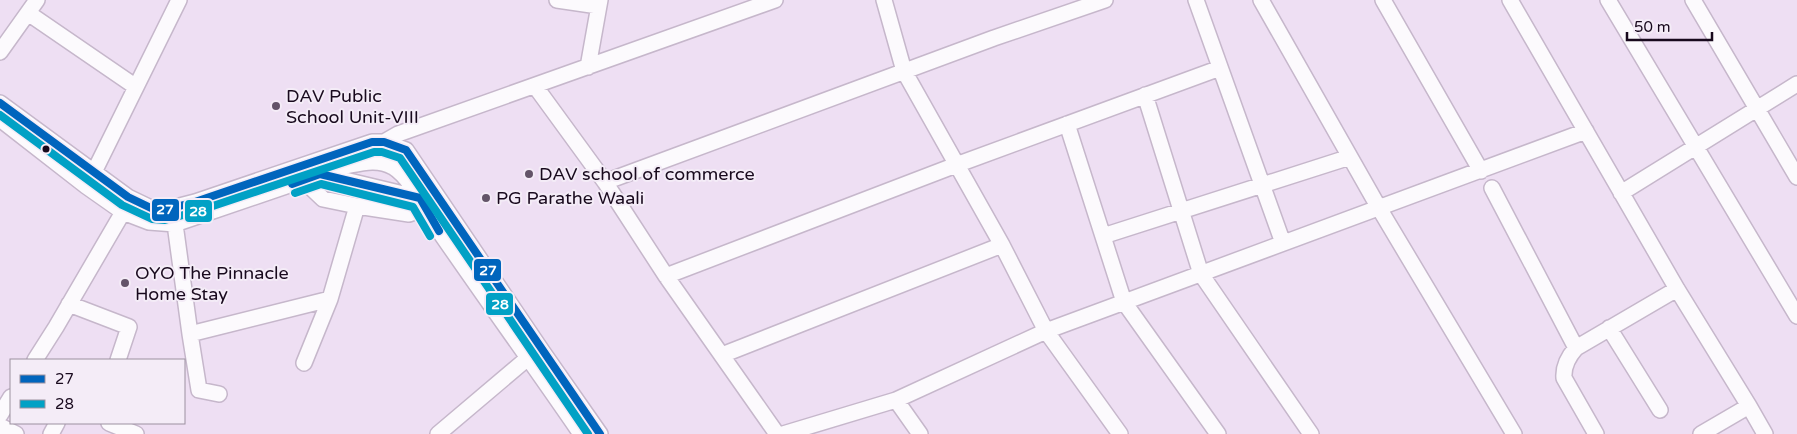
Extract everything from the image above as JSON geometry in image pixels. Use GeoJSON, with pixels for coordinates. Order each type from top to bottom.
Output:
{"type":"FeatureCollection","features":[{"type":"Feature","properties":{"kind":"street"},"geometry":{"type":"LineString","coordinates":[[94,172],[179,0]]}},
{"type":"Feature","properties":{"kind":"street"},"geometry":{"type":"LineString","coordinates":[[557,0],[599,3],[588,67]]}},
{"type":"Feature","properties":{"kind":"street"},"geometry":{"type":"LineString","coordinates":[[369,162],[384,142],[398,134],[775,0]]}},
{"type":"Feature","properties":{"kind":"street"},"geometry":{"type":"LineString","coordinates":[[884,0],[904,71],[1002,245],[1046,331],[1112,431]]}},
{"type":"Feature","properties":{"kind":"street"},"geometry":{"type":"LineString","coordinates":[[605,182],[904,71],[1069,6],[1105,0]]}},
{"type":"Feature","properties":{"kind":"street"},"geometry":{"type":"LineString","coordinates":[[1196,0],[1283,243]]}},
{"type":"Feature","properties":{"kind":"street"},"geometry":{"type":"LineString","coordinates":[[1261,0],[1379,208],[1514,434]]}},
{"type":"Feature","properties":{"kind":"street"},"geometry":{"type":"LineString","coordinates":[[1383,0],[1481,171]]}},
{"type":"Feature","properties":{"kind":"street"},"geometry":{"type":"LineString","coordinates":[[1510,0],[1677,289],[1765,434]]}},
{"type":"Feature","properties":{"kind":"street"},"geometry":{"type":"LineString","coordinates":[[1608,0],[1797,316]]}},
{"type":"Feature","properties":{"kind":"street"},"geometry":{"type":"LineString","coordinates":[[1693,0],[1797,176]]}},
{"type":"Feature","properties":{"kind":"street"},"geometry":{"type":"LineString","coordinates":[[0,52],[32,6],[136,87]]}},
{"type":"Feature","properties":{"kind":"street"},"geometry":{"type":"LineString","coordinates":[[666,276],[956,165],[1220,68]]}},
{"type":"Feature","properties":{"kind":"street"},"geometry":{"type":"LineString","coordinates":[[1622,193],[1797,84]]}},
{"type":"Feature","properties":{"kind":"street"},"geometry":{"type":"LineString","coordinates":[[535,86],[605,182],[666,276],[777,434]]}},
{"type":"Feature","properties":{"kind":"street"},"geometry":{"type":"LineString","coordinates":[[1145,95],[1201,274],[1311,434]]}},
{"type":"Feature","properties":{"kind":"street"},"geometry":{"type":"LineString","coordinates":[[0,103],[128,197],[153,209],[164,210],[195,202],[372,142],[384,142],[406,150],[600,434]]}},
{"type":"Feature","properties":{"kind":"street"},"geometry":{"type":"LineString","coordinates":[[0,119],[86,186],[123,212],[149,222],[176,224],[345,166],[369,162],[387,164],[394,168],[423,203],[434,223],[581,434]]}},
{"type":"Feature","properties":{"kind":"street"},"geometry":{"type":"LineString","coordinates":[[1067,124],[1124,302],[1218,434]]}},
{"type":"Feature","properties":{"kind":"street"},"geometry":{"type":"LineString","coordinates":[[783,434],[896,400],[1046,331],[1586,131]]}},
{"type":"Feature","properties":{"kind":"street"},"geometry":{"type":"LineString","coordinates":[[1103,236],[1350,156]]}},
{"type":"Feature","properties":{"kind":"street"},"geometry":{"type":"LineString","coordinates":[[320,174],[423,203]]}},
{"type":"Feature","properties":{"kind":"street"},"geometry":{"type":"LineString","coordinates":[[303,180],[323,199],[357,206],[408,214],[423,203]]}},
{"type":"Feature","properties":{"kind":"street"},"geometry":{"type":"LineString","coordinates":[[1492,188],[1576,348]]}},
{"type":"Feature","properties":{"kind":"street"},"geometry":{"type":"LineString","coordinates":[[304,363],[330,298],[357,206]]}},
{"type":"Feature","properties":{"kind":"street"},"geometry":{"type":"LineString","coordinates":[[36,359],[123,212]]}},
{"type":"Feature","properties":{"kind":"street"},"geometry":{"type":"LineString","coordinates":[[176,224],[190,334],[200,390],[219,394]]}},
{"type":"Feature","properties":{"kind":"street"},"geometry":{"type":"LineString","coordinates":[[722,356],[1002,245]]}},
{"type":"Feature","properties":{"kind":"street"},"geometry":{"type":"LineString","coordinates":[[1596,434],[1564,378],[1563,372],[1566,361],[1576,348],[1677,289]]}},
{"type":"Feature","properties":{"kind":"street"},"geometry":{"type":"LineString","coordinates":[[190,334],[330,298]]}},
{"type":"Feature","properties":{"kind":"street"},"geometry":{"type":"LineString","coordinates":[[69,304],[129,327],[118,359]]}},
{"type":"Feature","properties":{"kind":"street"},"geometry":{"type":"LineString","coordinates":[[1609,328],[1660,410]]}},
{"type":"Feature","properties":{"kind":"street"},"geometry":{"type":"LineString","coordinates":[[438,434],[529,357]]}},
{"type":"Feature","properties":{"kind":"street"},"geometry":{"type":"LineString","coordinates":[[0,415],[10,400]]}},
{"type":"Feature","properties":{"kind":"street"},"geometry":{"type":"LineString","coordinates":[[896,400],[920,434]]}},
{"type":"Feature","properties":{"kind":"street"},"geometry":{"type":"LineString","coordinates":[[1701,434],[1749,406]]}},
{"type":"Feature","properties":{"kind":"street"},"geometry":{"type":"LineString","coordinates":[[112,424],[137,434]]}},
{"type":"Feature","properties":{"kind":"street"},"geometry":{"type":"LineString","coordinates":[[0,426],[16,434]]}},
{"type":"Feature","properties":{"kind":"transit line","name":"27"},"geometry":{"type":"LineString","coordinates":[[0,103],[128,197],[153,209],[164,210],[195,202],[372,142],[384,142],[406,150],[600,434]]}},
{"type":"Feature","properties":{"kind":"transit line","name":"28"},"geometry":{"type":"LineString","coordinates":[[0,115],[122,205],[152,219],[165,220],[198,211],[374,152],[382,152],[400,158],[588,434]]}},
{"type":"Feature","properties":{"kind":"transit line","name":"27"},"geometry":{"type":"LineString","coordinates":[[292,184],[320,174],[420,198],[439,231]]}},
{"type":"Feature","properties":{"kind":"transit line","name":"28"},"geometry":{"type":"LineString","coordinates":[[295,193],[321,184],[413,207],[430,236]]}},
{"type":"Feature","properties":{"kind":"place","name":"DAV Public School Unit-VIII"},"geometry":{"type":"Point","coordinates":[276,106]}},
{"type":"Feature","properties":{"kind":"place","name":"DAV school of commerce"},"geometry":{"type":"Point","coordinates":[529,174]}},
{"type":"Feature","properties":{"kind":"place","name":"PG Parathe Waali"},"geometry":{"type":"Point","coordinates":[486,198]}},
{"type":"Feature","properties":{"kind":"place","name":"OYO The Pinnacle Home Stay"},"geometry":{"type":"Point","coordinates":[125,283]}}]}
